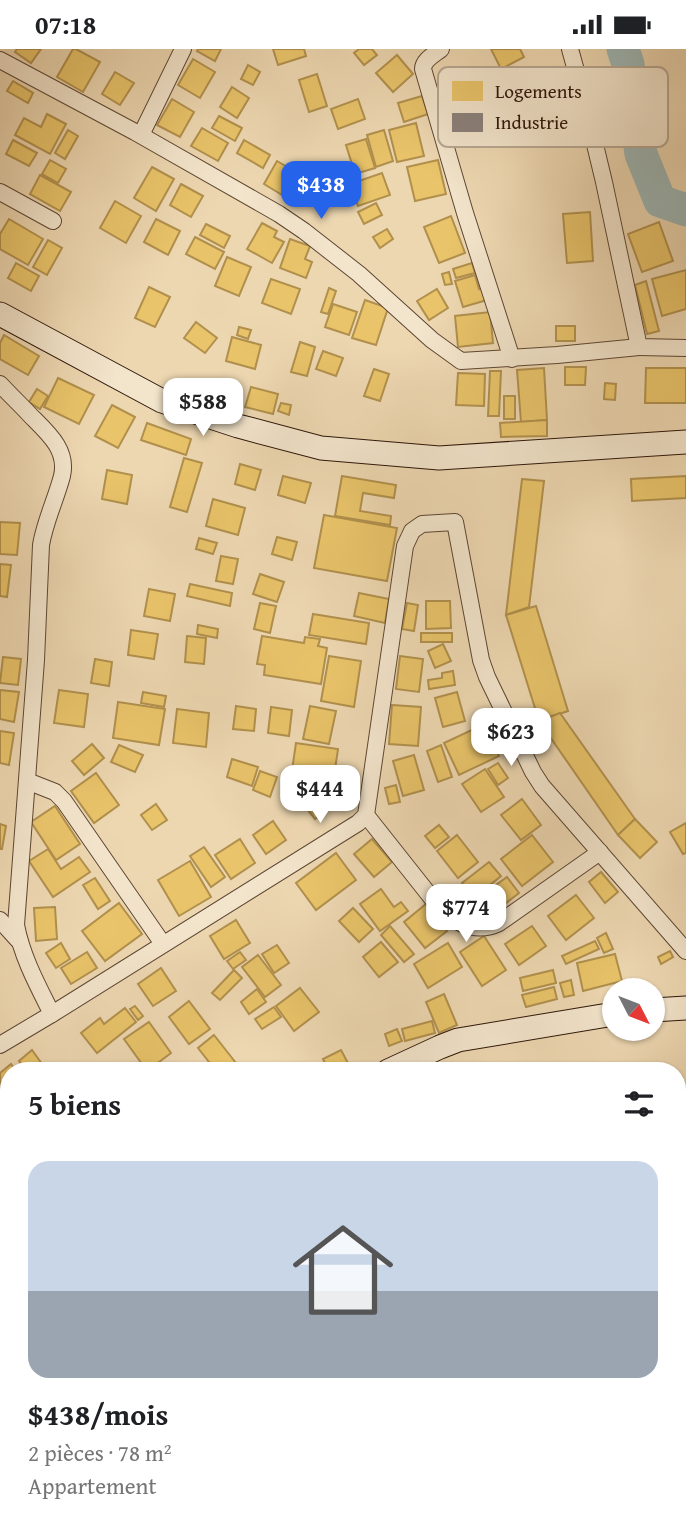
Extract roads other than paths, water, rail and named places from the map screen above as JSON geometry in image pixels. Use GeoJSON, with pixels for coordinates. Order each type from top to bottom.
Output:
{"type":"FeatureCollection","features":[{"type":"Feature","properties":{"kind":"main road"},"geometry":{"type":"LineString","coordinates":[[0,315],[162,401],[237,426],[321,448],[439,458],[686,442]]}},
{"type":"Feature","properties":{"kind":"main road"},"geometry":{"type":"LineString","coordinates":[[665,1009],[686,1008]]}},
{"type":"Feature","properties":{"kind":"main road"},"geometry":{"type":"LineString","coordinates":[[408,1062],[458,1040],[602,1016]]}},
{"type":"Feature","properties":{"kind":"street"},"geometry":{"type":"LineString","coordinates":[[141,135],[183,49]]}},
{"type":"Feature","properties":{"kind":"street"},"geometry":{"type":"LineString","coordinates":[[438,122],[423,65],[441,49]]}},
{"type":"Feature","properties":{"kind":"street"},"geometry":{"type":"LineString","coordinates":[[570,49],[575,67]]}},
{"type":"Feature","properties":{"kind":"street"},"geometry":{"type":"LineString","coordinates":[[0,59],[279,214],[359,274],[432,340],[461,361],[639,347],[686,348]]}},
{"type":"Feature","properties":{"kind":"street"},"geometry":{"type":"LineString","coordinates":[[445,147],[512,359]]}},
{"type":"Feature","properties":{"kind":"street"},"geometry":{"type":"LineString","coordinates":[[596,147],[639,347]]}},
{"type":"Feature","properties":{"kind":"street"},"geometry":{"type":"LineString","coordinates":[[0,192],[53,221]]}},
{"type":"Feature","properties":{"kind":"street"},"geometry":{"type":"LineString","coordinates":[[0,384],[51,436],[64,462],[44,526],[41,545],[36,660],[16,925],[19,941],[52,1014]]}},
{"type":"Feature","properties":{"kind":"street"},"geometry":{"type":"LineString","coordinates":[[0,1045],[358,823],[366,815],[405,546],[412,531],[422,524],[454,522],[481,660],[541,786],[686,951]]}},
{"type":"Feature","properties":{"kind":"street"},"geometry":{"type":"LineString","coordinates":[[27,781],[55,792],[64,801],[163,944]]}},
{"type":"Feature","properties":{"kind":"street"},"geometry":{"type":"LineString","coordinates":[[366,815],[442,911],[458,924],[490,927],[499,923],[600,852]]}},
{"type":"Feature","properties":{"kind":"street"},"geometry":{"type":"LineString","coordinates":[[0,920],[19,941]]}},
{"type":"Feature","properties":{"kind":"waterway"},"geometry":{"type":"LineString","coordinates":[[623,49],[628,67]]}},
{"type":"Feature","properties":{"kind":"waterway"},"geometry":{"type":"LineString","coordinates":[[640,147],[660,201],[686,210]]}}]}
